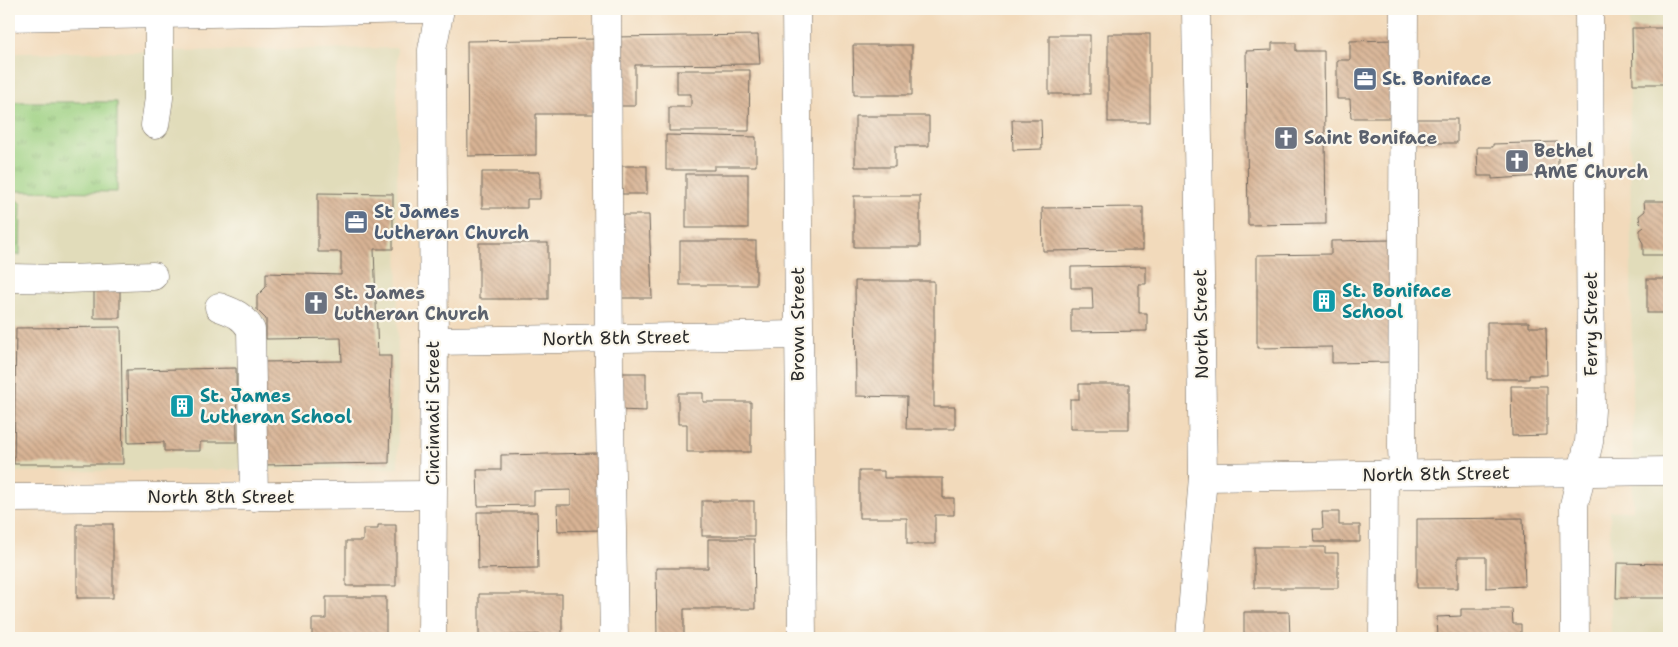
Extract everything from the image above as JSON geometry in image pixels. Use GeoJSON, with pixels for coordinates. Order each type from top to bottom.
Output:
{"type":"FeatureCollection","features":[{"type":"Feature","properties":{"kind":"street"},"geometry":{"type":"LineString","coordinates":[[9,16],[53,12],[159,14],[423,9]]}},
{"type":"Feature","properties":{"kind":"street","name":"Cincinnati Street"},"geometry":{"type":"LineString","coordinates":[[432,638],[434,341],[432,50],[440,9]]}},
{"type":"Feature","properties":{"kind":"street"},"geometry":{"type":"LineString","coordinates":[[607,9],[609,338],[614,638]]}},
{"type":"Feature","properties":{"kind":"street","name":"Brown Street"},"geometry":{"type":"LineString","coordinates":[[796,9],[802,638]]}},
{"type":"Feature","properties":{"kind":"street","name":"North Street"},"geometry":{"type":"LineString","coordinates":[[1190,638],[1203,477],[1196,9]]}},
{"type":"Feature","properties":{"kind":"street"},"geometry":{"type":"LineString","coordinates":[[1383,638],[1394,474],[1402,437],[1404,9]]}},
{"type":"Feature","properties":{"kind":"street","name":"Ferry Street"},"geometry":{"type":"LineString","coordinates":[[1575,638],[1574,505],[1590,435],[1591,410],[1589,9]]}},
{"type":"Feature","properties":{"kind":"street"},"geometry":{"type":"LineString","coordinates":[[156,126],[159,98],[159,14]]}},
{"type":"Feature","properties":{"kind":"street"},"geometry":{"type":"LineString","coordinates":[[9,278],[67,279],[153,276]]}},
{"type":"Feature","properties":{"kind":"street"},"geometry":{"type":"LineString","coordinates":[[219,307],[240,316],[252,330],[254,496]]}},
{"type":"Feature","properties":{"kind":"street","name":"North 8th Street"},"geometry":{"type":"LineString","coordinates":[[434,341],[798,335]]}},
{"type":"Feature","properties":{"kind":"street","name":"North 8th Street"},"geometry":{"type":"LineString","coordinates":[[1203,477],[1669,471]]}},
{"type":"Feature","properties":{"kind":"street","name":"North 8th Street"},"geometry":{"type":"LineString","coordinates":[[9,498],[432,495]]}},
{"type":"Feature","properties":{"kind":"shaded area"},"geometry":{"type":"Polygon","coordinates":[[[1629,9],[1669,9],[1669,638],[1611,638],[1610,511],[1633,510],[1629,9]]]}},
{"type":"Feature","properties":{"kind":"shaded area"},"geometry":{"type":"Polygon","coordinates":[[[397,48],[398,468],[9,472],[9,53],[397,48]]]}},
{"type":"Feature","properties":{"kind":"green space"},"geometry":{"type":"Polygon","coordinates":[[[9,102],[117,102],[117,192],[13,191],[9,185],[9,102]]]}},
{"type":"Feature","properties":{"kind":"green space"},"geometry":{"type":"Polygon","coordinates":[[[9,192],[21,204],[20,255],[9,255],[9,192]]]}},
{"type":"Feature","properties":{"kind":"building"},"geometry":{"type":"Polygon","coordinates":[[[1632,28],[1669,28],[1669,84],[1633,84],[1632,28]]]}},
{"type":"Feature","properties":{"kind":"building"},"geometry":{"type":"Polygon","coordinates":[[[1108,34],[1150,34],[1150,122],[1108,122],[1108,34]]]}},
{"type":"Feature","properties":{"kind":"building"},"geometry":{"type":"Polygon","coordinates":[[[758,35],[760,64],[635,65],[635,106],[614,106],[613,37],[758,35]]]}},
{"type":"Feature","properties":{"kind":"building"},"geometry":{"type":"Polygon","coordinates":[[[1049,35],[1090,35],[1090,94],[1049,94],[1049,35]]]}},
{"type":"Feature","properties":{"kind":"building"},"geometry":{"type":"Polygon","coordinates":[[[598,39],[599,114],[536,114],[536,155],[468,156],[467,41],[598,39]]]}},
{"type":"Feature","properties":{"kind":"building","name":"St. Boniface"},"geometry":{"type":"Polygon","coordinates":[[[1393,40],[1394,118],[1351,118],[1350,99],[1337,99],[1337,60],[1350,60],[1350,41],[1393,40]]]}},
{"type":"Feature","properties":{"kind":"building","name":"Saint Boniface"},"geometry":{"type":"Polygon","coordinates":[[[1272,43],[1296,43],[1296,51],[1324,51],[1326,224],[1248,225],[1246,51],[1272,50],[1272,43]]]}},
{"type":"Feature","properties":{"kind":"building"},"geometry":{"type":"Polygon","coordinates":[[[853,45],[912,45],[912,95],[854,95],[853,45]]]}},
{"type":"Feature","properties":{"kind":"building"},"geometry":{"type":"Polygon","coordinates":[[[677,70],[750,70],[749,131],[669,131],[669,107],[691,107],[691,94],[677,94],[677,70]]]}},
{"type":"Feature","properties":{"kind":"building"},"geometry":{"type":"Polygon","coordinates":[[[855,116],[929,116],[929,146],[895,146],[895,167],[855,167],[855,116]]]}},
{"type":"Feature","properties":{"kind":"building"},"geometry":{"type":"Polygon","coordinates":[[[1416,119],[1457,119],[1457,143],[1416,143],[1416,119]]]}},
{"type":"Feature","properties":{"kind":"building"},"geometry":{"type":"Polygon","coordinates":[[[1012,120],[1041,120],[1042,149],[1013,150],[1012,120]]]}},
{"type":"Feature","properties":{"kind":"building"},"geometry":{"type":"Polygon","coordinates":[[[666,135],[756,137],[756,166],[714,166],[714,170],[666,170],[666,135]]]}},
{"type":"Feature","properties":{"kind":"building","name":"Bethel AME Church"},"geometry":{"type":"Polygon","coordinates":[[[1558,142],[1558,175],[1492,179],[1492,176],[1478,176],[1477,147],[1493,147],[1493,144],[1558,142]]]}},
{"type":"Feature","properties":{"kind":"building"},"geometry":{"type":"Polygon","coordinates":[[[622,166],[647,166],[647,194],[622,194],[622,166]]]}},
{"type":"Feature","properties":{"kind":"building"},"geometry":{"type":"Polygon","coordinates":[[[482,172],[540,172],[540,199],[527,199],[527,208],[482,208],[482,172]]]}},
{"type":"Feature","properties":{"kind":"building"},"geometry":{"type":"Polygon","coordinates":[[[686,174],[748,174],[748,228],[686,228],[686,174]]]}},
{"type":"Feature","properties":{"kind":"building"},"geometry":{"type":"Polygon","coordinates":[[[318,193],[393,194],[393,249],[374,249],[378,356],[391,356],[389,463],[262,465],[261,362],[342,361],[341,338],[266,339],[266,319],[257,310],[257,296],[266,287],[266,273],[341,275],[341,252],[318,252],[318,193]]]}},
{"type":"Feature","properties":{"kind":"building"},"geometry":{"type":"Polygon","coordinates":[[[854,196],[920,196],[920,247],[854,247],[854,196]]]}},
{"type":"Feature","properties":{"kind":"building"},"geometry":{"type":"Polygon","coordinates":[[[1644,201],[1669,201],[1669,255],[1643,255],[1640,230],[1644,227],[1640,223],[1639,216],[1645,211],[1644,201]]]}},
{"type":"Feature","properties":{"kind":"building"},"geometry":{"type":"Polygon","coordinates":[[[1143,207],[1143,250],[1043,251],[1042,208],[1143,207]]]}},
{"type":"Feature","properties":{"kind":"building"},"geometry":{"type":"Polygon","coordinates":[[[618,215],[649,215],[652,298],[618,298],[618,215]]]}},
{"type":"Feature","properties":{"kind":"building","name":"St. Boniface School"},"geometry":{"type":"Polygon","coordinates":[[[1391,240],[1391,362],[1332,363],[1332,347],[1257,348],[1257,255],[1331,254],[1331,241],[1391,240]]]}},
{"type":"Feature","properties":{"kind":"building"},"geometry":{"type":"Polygon","coordinates":[[[680,241],[756,241],[756,285],[680,285],[680,241]]]}},
{"type":"Feature","properties":{"kind":"building"},"geometry":{"type":"Polygon","coordinates":[[[479,243],[548,243],[548,299],[479,299],[479,243]]]}},
{"type":"Feature","properties":{"kind":"building"},"geometry":{"type":"Polygon","coordinates":[[[1146,266],[1146,284],[1139,284],[1139,313],[1147,313],[1147,331],[1071,332],[1071,309],[1093,309],[1092,288],[1071,288],[1071,267],[1146,266]]]}},
{"type":"Feature","properties":{"kind":"building"},"geometry":{"type":"Polygon","coordinates":[[[1647,279],[1669,279],[1669,313],[1647,313],[1647,279]]]}},
{"type":"Feature","properties":{"kind":"building"},"geometry":{"type":"Polygon","coordinates":[[[855,281],[934,281],[934,407],[955,407],[955,429],[906,429],[907,397],[856,396],[855,281]]]}},
{"type":"Feature","properties":{"kind":"building"},"geometry":{"type":"Polygon","coordinates":[[[94,291],[120,291],[120,318],[94,318],[94,291]]]}},
{"type":"Feature","properties":{"kind":"building"},"geometry":{"type":"Polygon","coordinates":[[[1487,322],[1529,322],[1529,327],[1546,327],[1547,375],[1529,375],[1529,379],[1487,379],[1487,322]]]}},
{"type":"Feature","properties":{"kind":"building"},"geometry":{"type":"Polygon","coordinates":[[[121,327],[123,464],[14,464],[16,328],[121,327]]]}},
{"type":"Feature","properties":{"kind":"building","name":"St. James Lutheran School"},"geometry":{"type":"Polygon","coordinates":[[[236,368],[237,442],[200,442],[200,451],[164,451],[164,442],[128,443],[127,370],[236,368]]]}},
{"type":"Feature","properties":{"kind":"building"},"geometry":{"type":"Polygon","coordinates":[[[618,373],[646,373],[646,411],[618,410],[618,373]]]}},
{"type":"Feature","properties":{"kind":"building"},"geometry":{"type":"Polygon","coordinates":[[[1079,384],[1129,384],[1129,429],[1070,429],[1070,399],[1079,399],[1079,384]]]}},
{"type":"Feature","properties":{"kind":"building"},"geometry":{"type":"Polygon","coordinates":[[[1511,386],[1547,386],[1547,435],[1512,436],[1511,386]]]}},
{"type":"Feature","properties":{"kind":"building"},"geometry":{"type":"Polygon","coordinates":[[[678,393],[703,393],[703,402],[751,402],[751,452],[687,452],[687,424],[678,424],[678,393]]]}},
{"type":"Feature","properties":{"kind":"building"},"geometry":{"type":"Polygon","coordinates":[[[598,453],[600,530],[558,531],[557,505],[571,505],[571,490],[534,491],[534,505],[478,506],[477,470],[501,470],[501,455],[598,453]]]}},
{"type":"Feature","properties":{"kind":"building"},"geometry":{"type":"Polygon","coordinates":[[[859,471],[884,471],[884,478],[943,478],[943,498],[954,498],[954,515],[935,515],[935,544],[907,544],[907,518],[859,518],[859,471]]]}},
{"type":"Feature","properties":{"kind":"building"},"geometry":{"type":"Polygon","coordinates":[[[702,501],[754,501],[754,536],[702,536],[702,501]]]}},
{"type":"Feature","properties":{"kind":"building"},"geometry":{"type":"Polygon","coordinates":[[[477,512],[537,512],[538,568],[478,569],[477,512]]]}},
{"type":"Feature","properties":{"kind":"building"},"geometry":{"type":"Polygon","coordinates":[[[1322,512],[1339,512],[1339,525],[1360,525],[1360,542],[1314,542],[1313,529],[1323,529],[1322,512]]]}},
{"type":"Feature","properties":{"kind":"building"},"geometry":{"type":"Polygon","coordinates":[[[1523,518],[1525,586],[1486,588],[1486,557],[1458,557],[1458,588],[1417,588],[1417,519],[1523,518]]]}},
{"type":"Feature","properties":{"kind":"building"},"geometry":{"type":"Polygon","coordinates":[[[77,524],[113,524],[113,598],[77,598],[77,524]]]}},
{"type":"Feature","properties":{"kind":"building"},"geometry":{"type":"Polygon","coordinates":[[[378,525],[396,525],[396,586],[346,586],[346,541],[363,541],[363,529],[378,529],[378,525]]]}},
{"type":"Feature","properties":{"kind":"building"},"geometry":{"type":"Polygon","coordinates":[[[708,539],[754,539],[755,609],[684,609],[684,637],[657,637],[656,568],[708,568],[708,539]]]}},
{"type":"Feature","properties":{"kind":"building"},"geometry":{"type":"Polygon","coordinates":[[[1254,547],[1325,547],[1325,553],[1338,553],[1338,588],[1254,588],[1254,547]]]}},
{"type":"Feature","properties":{"kind":"building"},"geometry":{"type":"Polygon","coordinates":[[[1617,563],[1669,564],[1669,598],[1616,598],[1617,563]]]}},
{"type":"Feature","properties":{"kind":"building"},"geometry":{"type":"Polygon","coordinates":[[[479,594],[562,594],[562,634],[479,636],[479,594]]]}},
{"type":"Feature","properties":{"kind":"building"},"geometry":{"type":"Polygon","coordinates":[[[326,597],[386,597],[386,638],[312,638],[312,619],[326,619],[326,597]]]}},
{"type":"Feature","properties":{"kind":"building"},"geometry":{"type":"Polygon","coordinates":[[[1461,609],[1512,609],[1513,624],[1521,624],[1521,638],[1438,638],[1437,617],[1461,616],[1461,609]]]}},
{"type":"Feature","properties":{"kind":"building"},"geometry":{"type":"Polygon","coordinates":[[[1244,612],[1289,612],[1290,638],[1244,638],[1244,612]]]}},
{"type":"Feature","properties":{"kind":"place","name":"St. Boniface"},"geometry":{"type":"Point","coordinates":[1365,79]}},
{"type":"Feature","properties":{"kind":"place","name":"Saint Boniface"},"geometry":{"type":"Point","coordinates":[1286,138]}},
{"type":"Feature","properties":{"kind":"place","name":"Bethel AME Church"},"geometry":{"type":"Point","coordinates":[1517,161]}},
{"type":"Feature","properties":{"kind":"place","name":"St James Lutheran Church"},"geometry":{"type":"Point","coordinates":[356,222]}},
{"type":"Feature","properties":{"kind":"place","name":"St. Boniface School"},"geometry":{"type":"Point","coordinates":[1324,301]}},
{"type":"Feature","properties":{"kind":"place","name":"St. James Lutheran Church"},"geometry":{"type":"Point","coordinates":[316,303]}},
{"type":"Feature","properties":{"kind":"place","name":"St. James Lutheran School"},"geometry":{"type":"Point","coordinates":[182,406]}}]}
